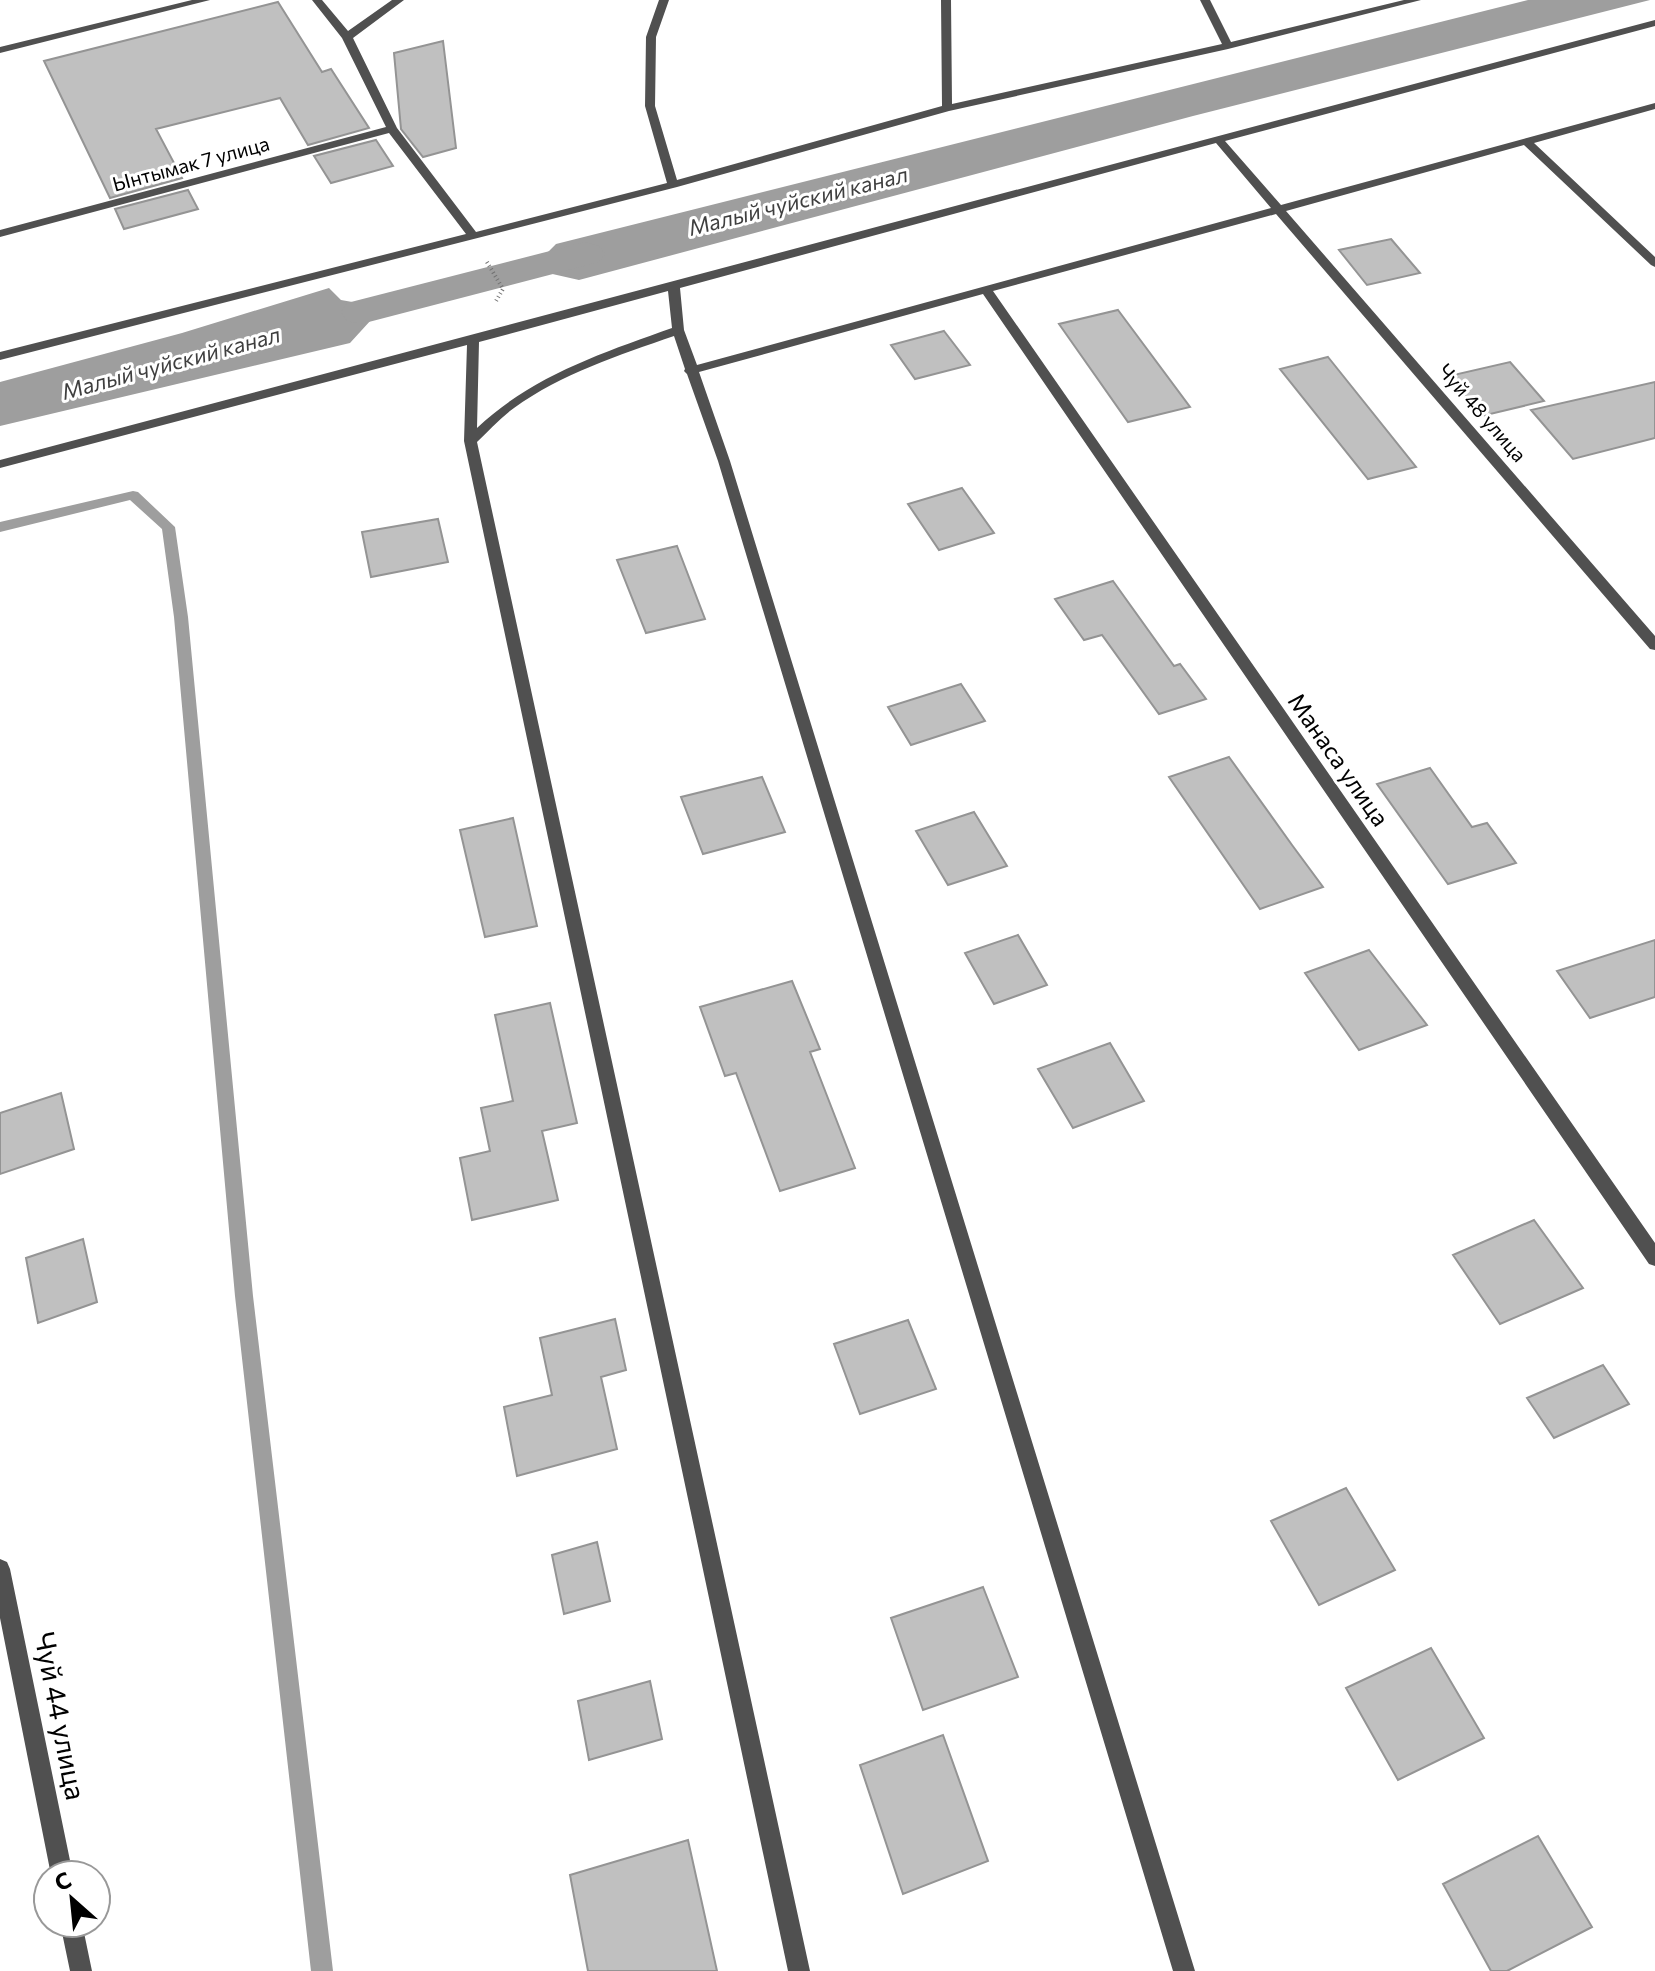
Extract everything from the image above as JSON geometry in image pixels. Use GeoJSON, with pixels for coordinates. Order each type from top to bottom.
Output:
{"type":"FeatureCollection","features":[{"type":"Feature","properties":{"kind":"street"},"geometry":{"type":"LineString","coordinates":[[0,50],[205,0]]}},
{"type":"Feature","properties":{"kind":"street"},"geometry":{"type":"LineString","coordinates":[[317,0],[347,37],[392,129],[472,234]]}},
{"type":"Feature","properties":{"kind":"street"},"geometry":{"type":"LineString","coordinates":[[347,37],[399,0]]}},
{"type":"Feature","properties":{"kind":"street"},"geometry":{"type":"LineString","coordinates":[[664,0],[651,37],[650,106],[673,185]]}},
{"type":"Feature","properties":{"kind":"street"},"geometry":{"type":"LineString","coordinates":[[946,0],[947,108]]}},
{"type":"Feature","properties":{"kind":"street"},"geometry":{"type":"LineString","coordinates":[[1205,0],[1228,46]]}},
{"type":"Feature","properties":{"kind":"street"},"geometry":{"type":"LineString","coordinates":[[0,356],[673,185],[947,108],[1228,46],[1416,0]]}},
{"type":"Feature","properties":{"kind":"street"},"geometry":{"type":"LineString","coordinates":[[0,464],[674,287],[1217,138],[1655,23]]}},
{"type":"Feature","properties":{"kind":"street"},"geometry":{"type":"LineString","coordinates":[[690,371],[1655,106]]}},
{"type":"Feature","properties":{"kind":"street","name":"Ынтымак 7 улица"},"geometry":{"type":"LineString","coordinates":[[0,234],[392,129]]}},
{"type":"Feature","properties":{"kind":"street","name":"Чуй 48 улица"},"geometry":{"type":"LineString","coordinates":[[1217,138],[1655,645]]}},
{"type":"Feature","properties":{"kind":"street"},"geometry":{"type":"LineString","coordinates":[[1526,141],[1655,263]]}},
{"type":"Feature","properties":{"kind":"street"},"geometry":{"type":"LineString","coordinates":[[674,287],[678,330],[690,371],[724,461],[1184,1971]]}},
{"type":"Feature","properties":{"kind":"street","name":"Манаса улица"},"geometry":{"type":"LineString","coordinates":[[985,288],[1655,1258]]}},
{"type":"Feature","properties":{"kind":"street"},"geometry":{"type":"LineString","coordinates":[[470,441],[509,406],[551,383],[622,350],[678,330]]}},
{"type":"Feature","properties":{"kind":"street"},"geometry":{"type":"LineString","coordinates":[[473,340],[470,441],[799,1971]]}},
{"type":"Feature","properties":{"kind":"street","name":"Чуй 44 улица"},"geometry":{"type":"LineString","coordinates":[[0,1569],[59,1859]]}},
{"type":"Feature","properties":{"kind":"street"},"geometry":{"type":"LineString","coordinates":[[74,1939],[81,1971]]}},
{"type":"Feature","properties":{"kind":"path"},"geometry":{"type":"LineString","coordinates":[[488,264],[503,289]]}},
{"type":"Feature","properties":{"kind":"water"},"geometry":{"type":"Polygon","coordinates":[[[1528,0],[1650,0],[1193,116],[579,280],[548,273],[515,280],[509,266],[542,258],[556,244],[1528,0]]]}},
{"type":"Feature","properties":{"kind":"water"},"geometry":{"type":"Polygon","coordinates":[[[428,286],[436,300],[371,320],[350,343],[0,426],[0,382],[182,333],[329,288],[341,300],[358,303],[428,286]]]}},
{"type":"Feature","properties":{"kind":"building"},"geometry":{"type":"Polygon","coordinates":[[[278,2],[322,72],[331,69],[369,128],[308,145],[280,98],[156,129],[182,178],[110,198],[44,61],[278,2]]]}},
{"type":"Feature","properties":{"kind":"building"},"geometry":{"type":"Polygon","coordinates":[[[443,41],[456,148],[423,157],[401,129],[394,53],[443,41]]]}},
{"type":"Feature","properties":{"kind":"building"},"geometry":{"type":"Polygon","coordinates":[[[376,140],[393,166],[331,183],[314,156],[376,140]]]}},
{"type":"Feature","properties":{"kind":"building"},"geometry":{"type":"Polygon","coordinates":[[[188,190],[198,209],[124,229],[115,209],[188,190]]]}},
{"type":"Feature","properties":{"kind":"building"},"geometry":{"type":"Polygon","coordinates":[[[1391,239],[1420,273],[1367,285],[1339,250],[1391,239]]]}},
{"type":"Feature","properties":{"kind":"building"},"geometry":{"type":"Polygon","coordinates":[[[1118,310],[1190,407],[1128,422],[1059,324],[1118,310]]]}},
{"type":"Feature","properties":{"kind":"building"},"geometry":{"type":"Polygon","coordinates":[[[944,331],[970,365],[915,379],[891,345],[944,331]]]}},
{"type":"Feature","properties":{"kind":"building"},"geometry":{"type":"Polygon","coordinates":[[[1328,357],[1416,467],[1368,479],[1280,369],[1328,357]]]}},
{"type":"Feature","properties":{"kind":"building"},"geometry":{"type":"Polygon","coordinates":[[[1510,362],[1544,401],[1482,416],[1449,376],[1510,362]]]}},
{"type":"Feature","properties":{"kind":"building"},"geometry":{"type":"Polygon","coordinates":[[[1655,382],[1655,438],[1573,459],[1531,410],[1655,382]]]}},
{"type":"Feature","properties":{"kind":"building"},"geometry":{"type":"Polygon","coordinates":[[[962,488],[994,533],[939,550],[908,504],[962,488]]]}},
{"type":"Feature","properties":{"kind":"building"},"geometry":{"type":"Polygon","coordinates":[[[438,519],[448,562],[371,577],[362,532],[438,519]]]}},
{"type":"Feature","properties":{"kind":"building"},"geometry":{"type":"Polygon","coordinates":[[[677,546],[705,619],[646,633],[617,560],[677,546]]]}},
{"type":"Feature","properties":{"kind":"building"},"geometry":{"type":"Polygon","coordinates":[[[1113,581],[1174,666],[1180,664],[1206,699],[1159,714],[1102,635],[1084,640],[1055,599],[1113,581]]]}},
{"type":"Feature","properties":{"kind":"building"},"geometry":{"type":"Polygon","coordinates":[[[961,684],[985,721],[911,745],[888,707],[961,684]]]}},
{"type":"Feature","properties":{"kind":"building"},"geometry":{"type":"Polygon","coordinates":[[[1229,757],[1323,887],[1260,909],[1169,777],[1229,757]]]}},
{"type":"Feature","properties":{"kind":"building"},"geometry":{"type":"Polygon","coordinates":[[[1430,768],[1472,827],[1487,823],[1516,863],[1448,884],[1377,784],[1430,768]]]}},
{"type":"Feature","properties":{"kind":"building"},"geometry":{"type":"Polygon","coordinates":[[[762,777],[785,832],[703,854],[681,797],[762,777]]]}},
{"type":"Feature","properties":{"kind":"building"},"geometry":{"type":"Polygon","coordinates":[[[974,812],[1007,866],[948,885],[916,831],[974,812]]]}},
{"type":"Feature","properties":{"kind":"building"},"geometry":{"type":"Polygon","coordinates":[[[513,818],[537,926],[485,937],[460,830],[513,818]]]}},
{"type":"Feature","properties":{"kind":"building"},"geometry":{"type":"Polygon","coordinates":[[[1018,935],[1047,985],[994,1004],[965,953],[1018,935]]]}},
{"type":"Feature","properties":{"kind":"building"},"geometry":{"type":"Polygon","coordinates":[[[1655,940],[1655,997],[1590,1018],[1557,971],[1655,940]]]}},
{"type":"Feature","properties":{"kind":"building"},"geometry":{"type":"Polygon","coordinates":[[[1369,950],[1427,1025],[1359,1050],[1305,973],[1369,950]]]}},
{"type":"Feature","properties":{"kind":"building"},"geometry":{"type":"Polygon","coordinates":[[[792,981],[820,1049],[810,1052],[855,1168],[780,1191],[736,1073],[725,1076],[700,1007],[792,981]]]}},
{"type":"Feature","properties":{"kind":"building"},"geometry":{"type":"Polygon","coordinates":[[[550,1003],[577,1123],[542,1131],[558,1200],[472,1220],[460,1158],[490,1151],[481,1108],[513,1101],[495,1015],[550,1003]]]}},
{"type":"Feature","properties":{"kind":"building"},"geometry":{"type":"Polygon","coordinates":[[[1110,1043],[1144,1101],[1073,1128],[1038,1069],[1110,1043]]]}},
{"type":"Feature","properties":{"kind":"building"},"geometry":{"type":"Polygon","coordinates":[[[61,1093],[74,1149],[0,1174],[0,1113],[61,1093]]]}},
{"type":"Feature","properties":{"kind":"building"},"geometry":{"type":"Polygon","coordinates":[[[1534,1220],[1583,1288],[1500,1324],[1453,1255],[1534,1220]]]}},
{"type":"Feature","properties":{"kind":"building"},"geometry":{"type":"Polygon","coordinates":[[[83,1239],[97,1302],[38,1323],[26,1258],[83,1239]]]}},
{"type":"Feature","properties":{"kind":"building"},"geometry":{"type":"Polygon","coordinates":[[[615,1319],[626,1370],[601,1377],[617,1449],[517,1476],[504,1407],[552,1395],[540,1338],[615,1319]]]}},
{"type":"Feature","properties":{"kind":"building"},"geometry":{"type":"Polygon","coordinates":[[[908,1320],[936,1389],[860,1414],[834,1344],[908,1320]]]}},
{"type":"Feature","properties":{"kind":"building"},"geometry":{"type":"Polygon","coordinates":[[[1603,1365],[1629,1404],[1554,1438],[1527,1398],[1603,1365]]]}},
{"type":"Feature","properties":{"kind":"building"},"geometry":{"type":"Polygon","coordinates":[[[1346,1488],[1395,1570],[1319,1605],[1271,1521],[1346,1488]]]}},
{"type":"Feature","properties":{"kind":"building"},"geometry":{"type":"Polygon","coordinates":[[[597,1542],[610,1601],[564,1614],[552,1555],[597,1542]]]}},
{"type":"Feature","properties":{"kind":"building"},"geometry":{"type":"Polygon","coordinates":[[[983,1587],[1018,1677],[923,1710],[891,1618],[983,1587]]]}},
{"type":"Feature","properties":{"kind":"building"},"geometry":{"type":"Polygon","coordinates":[[[1431,1648],[1484,1738],[1398,1780],[1346,1688],[1431,1648]]]}},
{"type":"Feature","properties":{"kind":"building"},"geometry":{"type":"Polygon","coordinates":[[[650,1681],[662,1739],[589,1760],[578,1701],[650,1681]]]}},
{"type":"Feature","properties":{"kind":"building"},"geometry":{"type":"Polygon","coordinates":[[[943,1735],[988,1861],[903,1894],[860,1765],[943,1735]]]}},
{"type":"Feature","properties":{"kind":"building"},"geometry":{"type":"Polygon","coordinates":[[[1538,1836],[1592,1927],[1507,1971],[1491,1971],[1443,1884],[1538,1836]]]}},
{"type":"Feature","properties":{"kind":"building"},"geometry":{"type":"Polygon","coordinates":[[[688,1840],[717,1971],[588,1971],[570,1875],[688,1840]]]}},
{"type":"Feature","properties":{"kind":"waterway","name":"Малый чуйский канал"},"geometry":{"type":"LineString","coordinates":[[361,312],[585,254]]}},
{"type":"Feature","properties":{"kind":"waterway"},"geometry":{"type":"LineString","coordinates":[[0,527],[133,495],[168,527],[181,617],[244,1296],[322,1971]]}}]}
